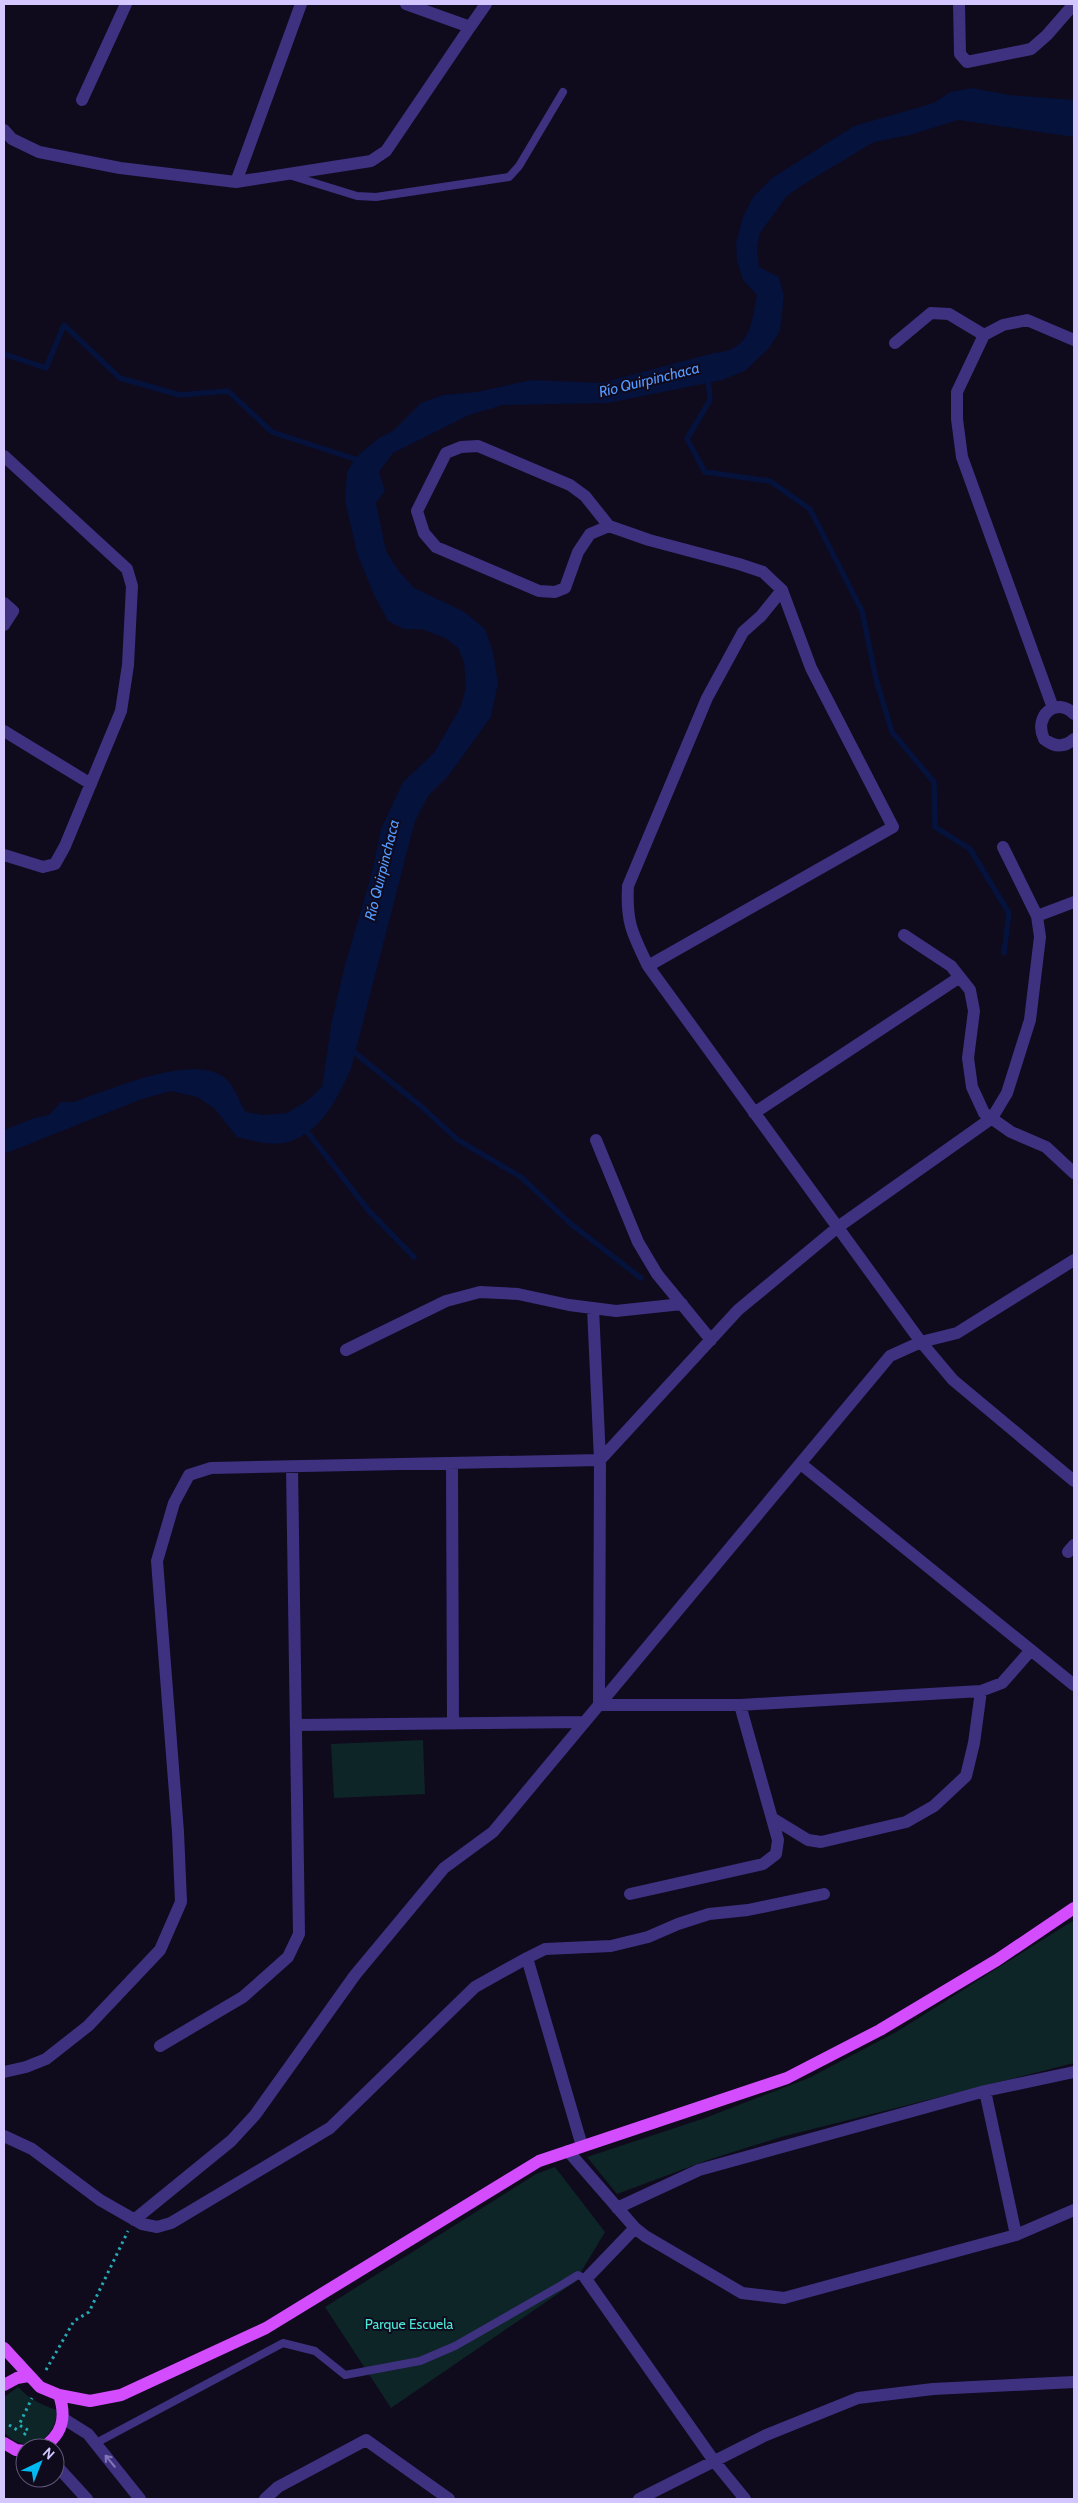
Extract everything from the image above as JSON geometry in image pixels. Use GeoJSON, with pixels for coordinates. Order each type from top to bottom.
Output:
{"type":"FeatureCollection","features":[{"type":"Feature","properties":{"kind":"main road"},"geometry":{"type":"LineString","coordinates":[[4,2348],[28,2376],[40,2386],[59,2395],[90,2401],[121,2396],[266,2328],[539,2161],[787,2078],[880,2030],[997,1960],[1074,1908]]}},
{"type":"Feature","properties":{"kind":"main road"},"geometry":{"type":"LineString","coordinates":[[4,2385],[16,2378],[28,2376]]}},
{"type":"Feature","properties":{"kind":"main road"},"geometry":{"type":"LineString","coordinates":[[55,2438],[60,2432],[64,2420],[63,2407],[59,2395]]}},
{"type":"Feature","properties":{"kind":"main road"},"geometry":{"type":"LineString","coordinates":[[4,2443],[15,2449]]}},
{"type":"Feature","properties":{"kind":"street"},"geometry":{"type":"LineString","coordinates":[[82,100],[126,4]]}},
{"type":"Feature","properties":{"kind":"street"},"geometry":{"type":"LineString","coordinates":[[236,182],[301,4]]}},
{"type":"Feature","properties":{"kind":"street"},"geometry":{"type":"LineString","coordinates":[[406,4],[470,28]]}},
{"type":"Feature","properties":{"kind":"street"},"geometry":{"type":"LineString","coordinates":[[4,130],[12,139],[39,152],[120,168],[236,182],[371,161],[386,151],[486,4]]}},
{"type":"Feature","properties":{"kind":"street"},"geometry":{"type":"LineString","coordinates":[[959,4],[960,54],[968,62],[1031,49],[1047,35],[1074,4]]}},
{"type":"Feature","properties":{"kind":"street"},"geometry":{"type":"LineString","coordinates":[[895,342],[931,313],[949,314],[984,335]]}},
{"type":"Feature","properties":{"kind":"street"},"geometry":{"type":"LineString","coordinates":[[1053,708],[962,457],[956,392],[984,335],[1004,325],[1027,320],[1074,340]]}},
{"type":"Feature","properties":{"kind":"street"},"geometry":{"type":"LineString","coordinates":[[609,526],[590,534],[578,552],[565,588],[555,592],[547,592],[539,591],[436,547],[424,533],[417,511],[446,453],[460,447],[478,446],[570,485],[585,496],[609,526],[649,540],[762,572],[782,590],[811,668],[893,827],[648,966]]}},
{"type":"Feature","properties":{"kind":"street"},"geometry":{"type":"LineString","coordinates":[[4,456],[127,569],[132,586],[128,665],[120,712],[65,846],[55,864],[43,867],[4,855]]}},
{"type":"Feature","properties":{"kind":"street"},"geometry":{"type":"LineString","coordinates":[[782,590],[761,616],[744,632],[707,698],[628,886],[626,912],[631,931],[648,966],[920,1342],[953,1380],[1074,1481]]}},
{"type":"Feature","properties":{"kind":"street"},"geometry":{"type":"LineString","coordinates":[[4,603],[14,611],[4,625]]}},
{"type":"Feature","properties":{"kind":"street"},"geometry":{"type":"LineString","coordinates":[[1074,714],[1065,708],[1053,708],[1048,710],[1041,720],[1041,732],[1049,743],[1062,746],[1074,739]]}},
{"type":"Feature","properties":{"kind":"street"},"geometry":{"type":"LineString","coordinates":[[4,731],[91,784]]}},
{"type":"Feature","properties":{"kind":"street"},"geometry":{"type":"LineString","coordinates":[[4,2072],[26,2067],[46,2059],[88,2026],[160,1950],[181,1902],[178,1832],[157,1561],[174,1503],[189,1475],[210,1468],[600,1460],[738,1310],[838,1227],[992,1118],[1007,1093],[1030,1020],[1040,937],[1037,916],[1003,847]]}},
{"type":"Feature","properties":{"kind":"street"},"geometry":{"type":"LineString","coordinates":[[1037,916],[1074,902]]}},
{"type":"Feature","properties":{"kind":"street"},"geometry":{"type":"LineString","coordinates":[[904,935],[951,966],[970,990],[974,1011],[968,1058],[972,1087],[984,1113],[1011,1132],[1046,1147],[1074,1173]]}},
{"type":"Feature","properties":{"kind":"street"},"geometry":{"type":"LineString","coordinates":[[754,1113],[960,977]]}},
{"type":"Feature","properties":{"kind":"street"},"geometry":{"type":"LineString","coordinates":[[596,1140],[638,1242],[657,1274],[711,1340]]}},
{"type":"Feature","properties":{"kind":"street"},"geometry":{"type":"LineString","coordinates":[[134,2220],[231,2141],[256,2116],[354,1975],[444,1868],[493,1832],[890,1356],[920,1342],[957,1333],[1074,1260]]}},
{"type":"Feature","properties":{"kind":"street"},"geometry":{"type":"LineString","coordinates":[[346,1350],[446,1301],[480,1292],[518,1294],[616,1311],[682,1304]]}},
{"type":"Feature","properties":{"kind":"street"},"geometry":{"type":"LineString","coordinates":[[593,1308],[600,1460],[599,1705]]}},
{"type":"Feature","properties":{"kind":"street"},"geometry":{"type":"LineString","coordinates":[[452,1463],[453,1723]]}},
{"type":"Feature","properties":{"kind":"street"},"geometry":{"type":"LineString","coordinates":[[801,1464],[1073,1683]]}},
{"type":"Feature","properties":{"kind":"street"},"geometry":{"type":"LineString","coordinates":[[160,2046],[243,1997],[288,1957],[299,1934],[292,1467]]}},
{"type":"Feature","properties":{"kind":"street"},"geometry":{"type":"LineString","coordinates":[[599,1705],[740,1705],[981,1691],[1002,1683],[1030,1650]]}},
{"type":"Feature","properties":{"kind":"street"},"geometry":{"type":"LineString","coordinates":[[772,1818],[808,1840],[821,1842],[906,1822],[934,1806],[966,1776],[974,1742],[981,1691]]}},
{"type":"Feature","properties":{"kind":"street"},"geometry":{"type":"LineString","coordinates":[[630,1894],[763,1864],[776,1854],[778,1840],[740,1705]]}},
{"type":"Feature","properties":{"kind":"street"},"geometry":{"type":"LineString","coordinates":[[296,1725],[585,1722]]}},
{"type":"Feature","properties":{"kind":"street"},"geometry":{"type":"LineString","coordinates":[[4,2136],[32,2148],[100,2200],[134,2220],[156,2227],[171,2223],[330,2128],[475,1987],[527,1958],[545,1949],[611,1946],[648,1937],[678,1924],[709,1914],[748,1910],[824,1894]]}},
{"type":"Feature","properties":{"kind":"street"},"geometry":{"type":"LineString","coordinates":[[527,1958],[582,2146]]}},
{"type":"Feature","properties":{"kind":"street"},"geometry":{"type":"LineString","coordinates":[[617,2208],[699,2170],[985,2091],[1074,2072]]}},
{"type":"Feature","properties":{"kind":"street"},"geometry":{"type":"LineString","coordinates":[[985,2091],[1016,2235]]}},
{"type":"Feature","properties":{"kind":"street"},"geometry":{"type":"LineString","coordinates":[[568,2151],[635,2228],[742,2293],[784,2298],[1016,2235],[1074,2210]]}},
{"type":"Feature","properties":{"kind":"street"},"geometry":{"type":"LineString","coordinates":[[635,2228],[586,2279],[714,2461],[745,2499]]}},
{"type":"Feature","properties":{"kind":"street"},"geometry":{"type":"LineString","coordinates":[[639,2499],[764,2436],[858,2398],[933,2389],[1074,2382]]}},
{"type":"Feature","properties":{"kind":"street"},"geometry":{"type":"LineString","coordinates":[[64,2420],[88,2434],[140,2499]]}},
{"type":"Feature","properties":{"kind":"street"},"geometry":{"type":"LineString","coordinates":[[265,2499],[278,2487],[366,2440],[449,2499]]}},
{"type":"Feature","properties":{"kind":"street"},"geometry":{"type":"LineString","coordinates":[[65,2475],[87,2499]]}},
{"type":"Feature","properties":{"kind":"lane"},"geometry":{"type":"LineString","coordinates":[[285,174],[357,196],[376,198],[509,177],[518,166],[563,92]]}},
{"type":"Feature","properties":{"kind":"lane"},"geometry":{"type":"LineString","coordinates":[[96,2444],[283,2343],[315,2351],[345,2375],[420,2361],[455,2346],[560,2286],[570,2278],[578,2275],[586,2279]]}},
{"type":"Feature","properties":{"kind":"path"},"geometry":{"type":"LineString","coordinates":[[62,2340],[74,2321],[89,2312],[134,2220]]}},
{"type":"Feature","properties":{"kind":"path"},"geometry":{"type":"LineString","coordinates":[[9,2425],[24,2435],[28,2430],[19,2425]]}},
{"type":"Feature","properties":{"kind":"green space"},"geometry":{"type":"Polygon","coordinates":[[[423,1740],[425,1794],[334,1798],[331,1744],[423,1740]]]}},
{"type":"Feature","properties":{"kind":"green space"},"geometry":{"type":"Polygon","coordinates":[[[1074,1920],[1074,2063],[781,2137],[711,2159],[617,2194],[587,2157],[705,2118],[809,2078],[898,2031],[1074,1920]]]}},
{"type":"Feature","properties":{"kind":"green space","name":"Parque Escuela"},"geometry":{"type":"Polygon","coordinates":[[[555,2167],[605,2232],[575,2282],[391,2408],[325,2307],[536,2174],[555,2167]]]}},
{"type":"Feature","properties":{"kind":"green space"},"geometry":{"type":"Polygon","coordinates":[[[18,2387],[36,2401],[57,2410],[55,2421],[46,2437],[15,2438],[15,2441],[4,2432],[4,2397],[18,2387]]]}},
{"type":"Feature","properties":{"kind":"water","name":"Río Quirpinchaca"},"geometry":{"type":"Polygon","coordinates":[[[972,88],[1009,95],[1074,100],[1074,137],[958,120],[910,135],[874,142],[787,196],[760,233],[757,249],[759,267],[779,277],[784,296],[780,331],[769,348],[745,371],[722,380],[608,403],[503,405],[469,415],[393,453],[379,472],[385,491],[376,503],[386,551],[398,570],[414,588],[463,611],[485,629],[493,651],[498,683],[491,717],[449,775],[428,796],[415,821],[351,1069],[335,1100],[322,1119],[305,1134],[294,1140],[273,1144],[258,1142],[237,1137],[214,1108],[197,1097],[171,1091],[142,1099],[4,1154],[4,1130],[34,1118],[49,1115],[61,1102],[74,1102],[127,1083],[168,1072],[205,1070],[220,1075],[229,1082],[246,1112],[264,1115],[287,1113],[308,1100],[322,1087],[332,1020],[345,965],[372,873],[381,829],[403,782],[434,753],[461,706],[466,687],[464,662],[458,648],[445,638],[421,629],[404,629],[388,621],[374,595],[357,553],[345,500],[347,472],[356,457],[379,438],[393,431],[421,403],[443,395],[477,392],[531,380],[601,383],[726,351],[735,347],[742,341],[751,326],[757,295],[743,280],[737,261],[736,243],[743,217],[753,197],[772,178],[854,126],[934,103],[950,92],[972,88]]]}},
{"type":"Feature","properties":{"kind":"waterway"},"geometry":{"type":"LineString","coordinates":[[4,354],[46,368],[64,325],[120,378],[180,395],[228,391],[272,432],[361,461]]}},
{"type":"Feature","properties":{"kind":"waterway","name":"Río Quirpinchaca"},"geometry":{"type":"LineString","coordinates":[[708,376],[710,400],[687,439],[705,472],[770,481],[810,509],[862,611],[876,679],[892,732],[934,782],[935,827],[970,849],[1009,913],[1004,953]]}},
{"type":"Feature","properties":{"kind":"waterway"},"geometry":{"type":"LineString","coordinates":[[349,1048],[422,1107],[458,1140],[521,1177],[571,1224],[641,1278]]}},
{"type":"Feature","properties":{"kind":"waterway"},"geometry":{"type":"LineString","coordinates":[[302,1125],[369,1211],[414,1257]]}}]}
